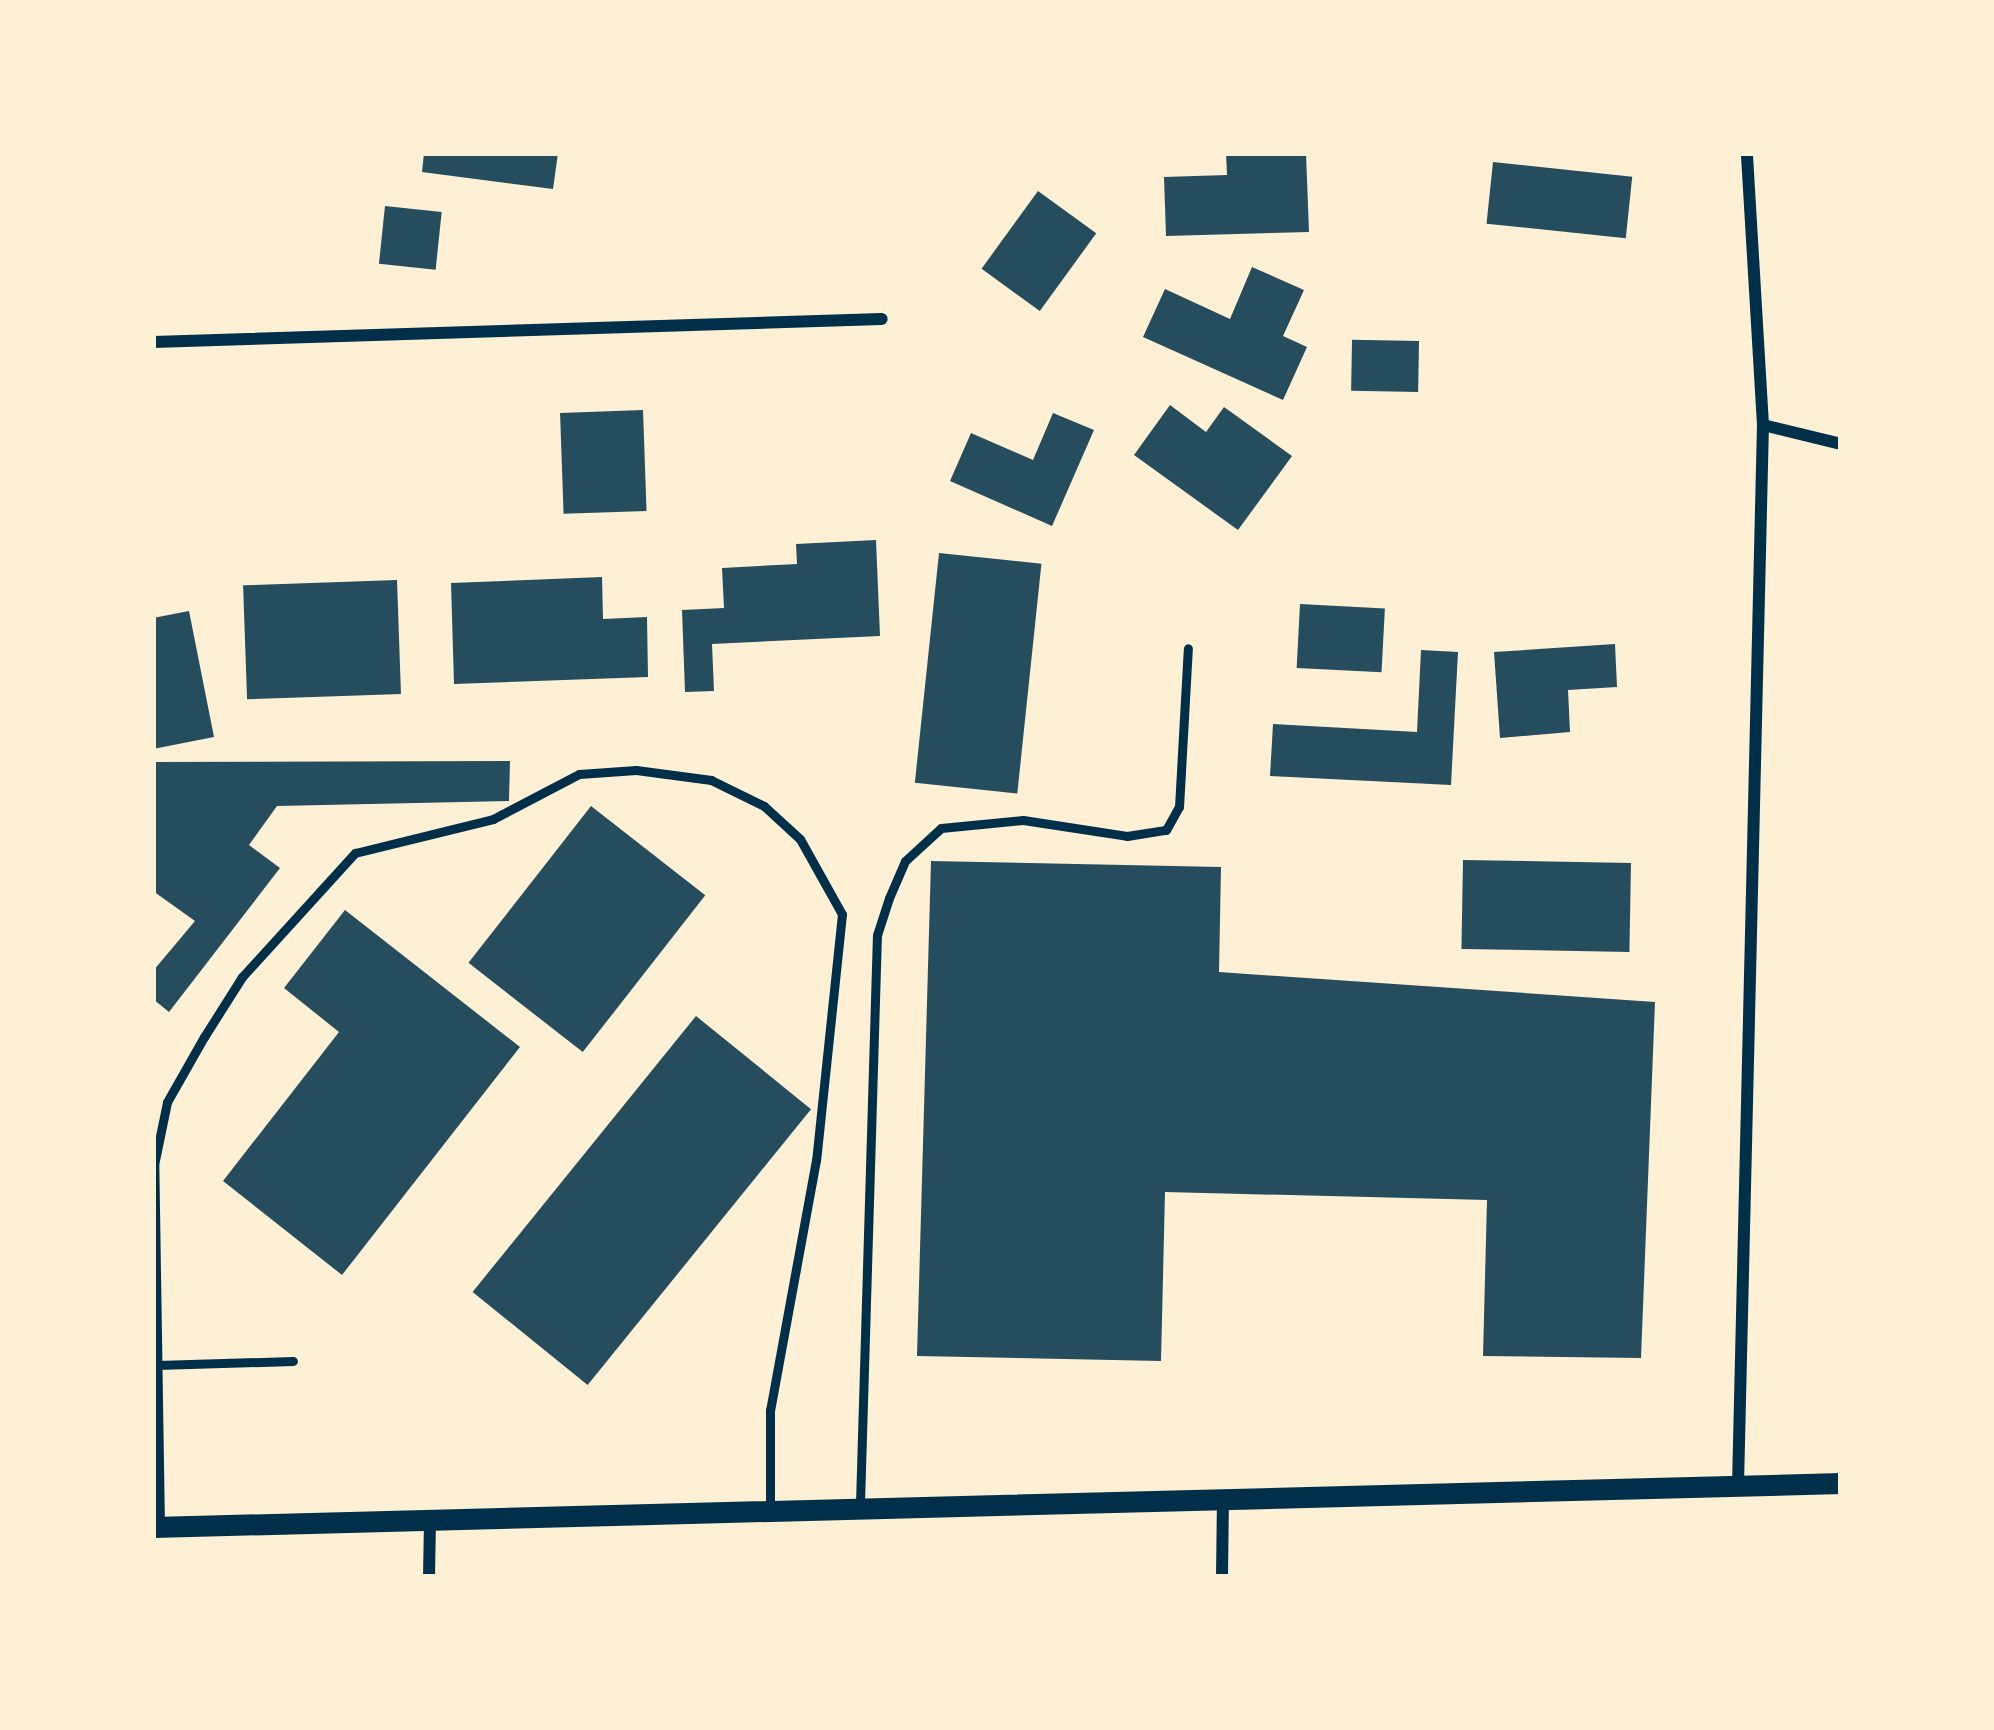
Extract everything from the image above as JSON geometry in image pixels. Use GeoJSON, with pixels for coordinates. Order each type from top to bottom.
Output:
{"type":"FeatureCollection","features":[{"type":"Feature","properties":{"kind":"street"},"geometry":{"type":"LineString","coordinates":[[1738,1485],[1763,425],[1747,153]]}},
{"type":"Feature","properties":{"kind":"street"},"geometry":{"type":"LineString","coordinates":[[153,342],[882,319]]}},
{"type":"Feature","properties":{"kind":"street"},"geometry":{"type":"LineString","coordinates":[[1763,425],[1841,444]]}},
{"type":"Feature","properties":{"kind":"street"},"geometry":{"type":"LineString","coordinates":[[156,1527],[1223,1491],[1841,1483]]}},
{"type":"Feature","properties":{"kind":"street"},"geometry":{"type":"LineString","coordinates":[[1222,1577],[1223,1491]]}},
{"type":"Feature","properties":{"kind":"street"},"geometry":{"type":"LineString","coordinates":[[429,1577],[430,1519]]}},
{"type":"Feature","properties":{"kind":"lane"},"geometry":{"type":"LineString","coordinates":[[860,1503],[877,935],[889,898],[905,862],[941,828],[1166,830],[1179,807],[1188,648]]}},
{"type":"Feature","properties":{"kind":"lane"},"geometry":{"type":"LineString","coordinates":[[156,1527],[154,1166],[167,1102],[242,977],[306,900],[355,853],[493,819],[579,774],[711,780],[800,839],[842,914],[816,1160],[770,1410],[770,1508]]}},
{"type":"Feature","properties":{"kind":"lane"},"geometry":{"type":"LineString","coordinates":[[157,1365],[293,1361]]}},
{"type":"Feature","properties":{"kind":"building"},"geometry":{"type":"Polygon","coordinates":[[[424,153],[558,153],[553,189],[422,172],[424,153]]]}},
{"type":"Feature","properties":{"kind":"building"},"geometry":{"type":"Polygon","coordinates":[[[1226,153],[1306,153],[1309,232],[1166,236],[1164,177],[1227,175],[1226,153]]]}},
{"type":"Feature","properties":{"kind":"building"},"geometry":{"type":"Polygon","coordinates":[[[1493,162],[1632,177],[1626,238],[1487,224],[1493,162]]]}},
{"type":"Feature","properties":{"kind":"building"},"geometry":{"type":"Polygon","coordinates":[[[1038,191],[1096,233],[1040,311],[982,269],[1038,191]]]}},
{"type":"Feature","properties":{"kind":"building"},"geometry":{"type":"Polygon","coordinates":[[[385,206],[442,212],[436,270],[379,264],[385,206]]]}},
{"type":"Feature","properties":{"kind":"building"},"geometry":{"type":"Polygon","coordinates":[[[1252,267],[1304,290],[1283,336],[1307,347],[1283,400],[1143,337],[1165,289],[1230,319],[1252,267]]]}},
{"type":"Feature","properties":{"kind":"building"},"geometry":{"type":"Polygon","coordinates":[[[1352,340],[1419,341],[1418,392],[1351,391],[1352,340]]]}},
{"type":"Feature","properties":{"kind":"building"},"geometry":{"type":"Polygon","coordinates":[[[1170,405],[1206,432],[1224,407],[1292,456],[1238,530],[1134,455],[1170,405]]]}},
{"type":"Feature","properties":{"kind":"building"},"geometry":{"type":"Polygon","coordinates":[[[643,410],[647,511],[564,514],[560,413],[643,410]]]}},
{"type":"Feature","properties":{"kind":"building"},"geometry":{"type":"Polygon","coordinates":[[[1053,413],[1094,430],[1052,526],[950,481],[971,433],[1033,460],[1053,413]]]}},
{"type":"Feature","properties":{"kind":"building"},"geometry":{"type":"Polygon","coordinates":[[[876,540],[880,636],[712,644],[714,691],[685,692],[682,610],[724,608],[722,568],[797,564],[796,544],[876,540]]]}},
{"type":"Feature","properties":{"kind":"building"},"geometry":{"type":"Polygon","coordinates":[[[939,553],[1041,564],[1017,794],[915,783],[939,553]]]}},
{"type":"Feature","properties":{"kind":"building"},"geometry":{"type":"Polygon","coordinates":[[[602,577],[603,619],[647,617],[648,677],[454,684],[451,583],[602,577]]]}},
{"type":"Feature","properties":{"kind":"building"},"geometry":{"type":"Polygon","coordinates":[[[397,580],[401,694],[247,699],[243,585],[397,580]]]}},
{"type":"Feature","properties":{"kind":"building"},"geometry":{"type":"Polygon","coordinates":[[[1300,604],[1385,608],[1382,672],[1297,668],[1300,604]]]}},
{"type":"Feature","properties":{"kind":"building"},"geometry":{"type":"Polygon","coordinates":[[[189,611],[214,737],[153,749],[153,618],[189,611]]]}},
{"type":"Feature","properties":{"kind":"building"},"geometry":{"type":"Polygon","coordinates":[[[1615,644],[1617,687],[1568,690],[1570,732],[1500,738],[1494,652],[1615,644]]]}},
{"type":"Feature","properties":{"kind":"building"},"geometry":{"type":"Polygon","coordinates":[[[1421,650],[1458,652],[1451,785],[1270,776],[1273,724],[1417,732],[1421,650]]]}},
{"type":"Feature","properties":{"kind":"building"},"geometry":{"type":"Polygon","coordinates":[[[510,761],[509,801],[277,806],[249,845],[280,868],[169,1012],[153,999],[153,971],[195,921],[153,891],[153,762],[510,761]]]}},
{"type":"Feature","properties":{"kind":"building"},"geometry":{"type":"Polygon","coordinates":[[[591,806],[705,895],[583,1052],[468,963],[591,806]]]}},
{"type":"Feature","properties":{"kind":"building"},"geometry":{"type":"Polygon","coordinates":[[[1463,860],[1631,863],[1629,952],[1461,949],[1463,860]]]}},
{"type":"Feature","properties":{"kind":"building"},"geometry":{"type":"Polygon","coordinates":[[[931,861],[1221,867],[1219,972],[1655,1002],[1641,1358],[1483,1356],[1487,1200],[1165,1192],[1161,1361],[917,1356],[931,861]]]}},
{"type":"Feature","properties":{"kind":"building"},"geometry":{"type":"Polygon","coordinates":[[[345,910],[520,1047],[342,1275],[223,1181],[339,1032],[284,988],[345,910]]]}},
{"type":"Feature","properties":{"kind":"building"},"geometry":{"type":"Polygon","coordinates":[[[696,1016],[811,1109],[588,1385],[473,1292],[696,1016]]]}}]}
